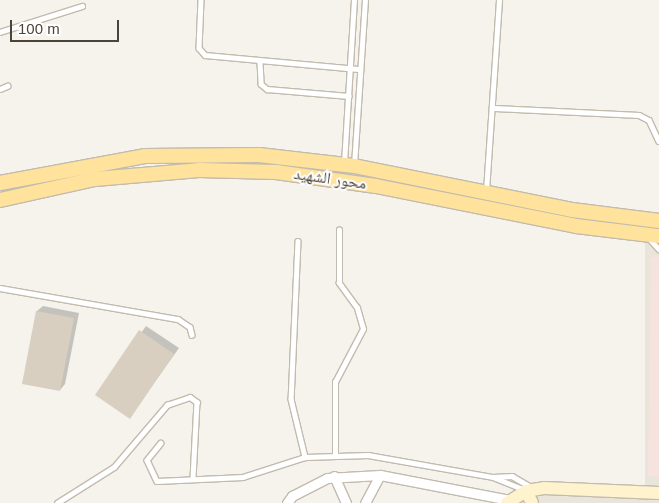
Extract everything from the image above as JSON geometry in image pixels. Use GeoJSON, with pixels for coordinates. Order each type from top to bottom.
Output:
{"type":"FeatureCollection","features":[{"type":"Feature","properties":{"kind":"main road","name":"محور الشهيد"},"geometry":{"type":"LineString","coordinates":[[0,183],[109,161],[187,154],[259,155],[349,166],[601,216],[659,221]]}},
{"type":"Feature","properties":{"kind":"main road","name":"محور الشهيد"},"geometry":{"type":"LineString","coordinates":[[0,200],[105,178],[198,170],[276,172],[653,235]]}},
{"type":"Feature","properties":{"kind":"main road"},"geometry":{"type":"LineString","coordinates":[[530,490],[532,503]]}},
{"type":"Feature","properties":{"kind":"main road"},"geometry":{"type":"LineString","coordinates":[[509,502],[530,490],[659,493]]}},
{"type":"Feature","properties":{"kind":"street"},"geometry":{"type":"LineString","coordinates":[[365,503],[380,474]]}},
{"type":"Feature","properties":{"kind":"street"},"geometry":{"type":"LineString","coordinates":[[288,503],[307,487],[334,476],[380,474],[509,502]]}},
{"type":"Feature","properties":{"kind":"street"},"geometry":{"type":"LineString","coordinates":[[334,476],[346,503]]}},
{"type":"Feature","properties":{"kind":"lane"},"geometry":{"type":"LineString","coordinates":[[201,0],[201,52],[260,62],[360,69]]}},
{"type":"Feature","properties":{"kind":"lane"},"geometry":{"type":"LineString","coordinates":[[349,166],[349,96],[354,0]]}},
{"type":"Feature","properties":{"kind":"lane"},"geometry":{"type":"LineString","coordinates":[[349,166],[360,69],[365,0]]}},
{"type":"Feature","properties":{"kind":"lane"},"geometry":{"type":"LineString","coordinates":[[485,194],[495,108],[499,0]]}},
{"type":"Feature","properties":{"kind":"lane"},"geometry":{"type":"LineString","coordinates":[[0,32],[82,6]]}},
{"type":"Feature","properties":{"kind":"lane"},"geometry":{"type":"LineString","coordinates":[[260,62],[261,84],[267,89],[349,96]]}},
{"type":"Feature","properties":{"kind":"lane"},"geometry":{"type":"LineString","coordinates":[[0,89],[7,86]]}},
{"type":"Feature","properties":{"kind":"lane"},"geometry":{"type":"LineString","coordinates":[[495,108],[639,115],[649,120],[659,141]]}},
{"type":"Feature","properties":{"kind":"lane"},"geometry":{"type":"LineString","coordinates":[[335,455],[335,382],[363,329],[357,308],[339,283],[338,230]]}},
{"type":"Feature","properties":{"kind":"lane"},"geometry":{"type":"LineString","coordinates":[[653,235],[659,249]]}},
{"type":"Feature","properties":{"kind":"lane"},"geometry":{"type":"LineString","coordinates":[[298,241],[290,392],[305,457]]}},
{"type":"Feature","properties":{"kind":"lane"},"geometry":{"type":"LineString","coordinates":[[0,288],[178,319],[190,327],[192,335]]}},
{"type":"Feature","properties":{"kind":"lane"},"geometry":{"type":"LineString","coordinates":[[57,503],[114,467],[167,404],[190,397],[197,402],[193,479]]}},
{"type":"Feature","properties":{"kind":"lane"},"geometry":{"type":"LineString","coordinates":[[161,443],[147,459],[153,478],[193,479],[250,476],[280,462],[305,457],[335,455],[382,457],[493,476],[512,476],[530,490]]}},
{"type":"Feature","properties":{"kind":"lane"},"geometry":{"type":"LineString","coordinates":[[493,476],[530,490]]}},
{"type":"Feature","properties":{"kind":"shaded area"},"geometry":{"type":"Polygon","coordinates":[[[645,225],[659,226],[659,503],[519,503],[543,495],[645,499],[645,225]]]}},
{"type":"Feature","properties":{"kind":"shaded area"},"geometry":{"type":"Polygon","coordinates":[[[651,257],[659,257],[659,477],[648,476],[651,257]]]}},
{"type":"Feature","properties":{"kind":"building"},"geometry":{"type":"Polygon","coordinates":[[[36,311],[74,318],[60,391],[22,384],[36,311]]]}},
{"type":"Feature","properties":{"kind":"building"},"geometry":{"type":"Polygon","coordinates":[[[139,330],[174,354],[130,419],[95,395],[139,330]]]}}]}
